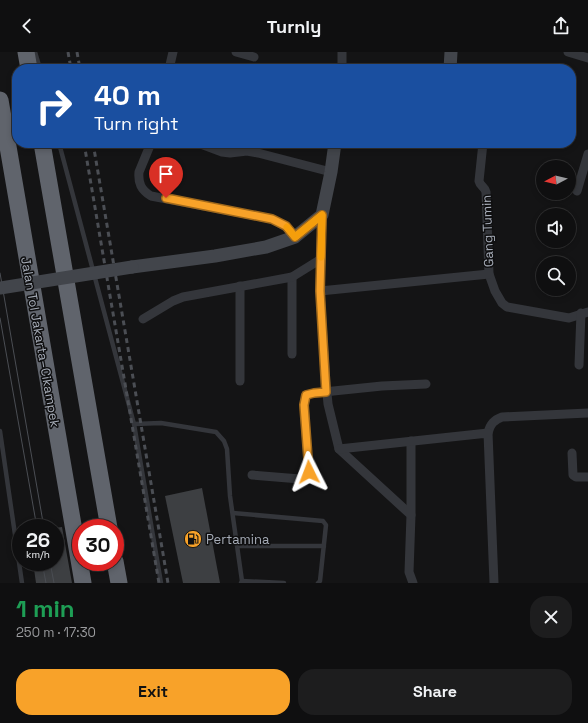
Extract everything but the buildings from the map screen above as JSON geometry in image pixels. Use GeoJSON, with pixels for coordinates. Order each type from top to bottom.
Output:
{"type":"FeatureCollection","features":[{"type":"Feature","properties":{"kind":"highway"},"geometry":{"type":"LineString","coordinates":[[26,52],[28,64]]}},
{"type":"Feature","properties":{"kind":"highway","name":"Jalan Tol Jakarta–Cikampek"},"geometry":{"type":"LineString","coordinates":[[0,100],[83,583]]}},
{"type":"Feature","properties":{"kind":"highway"},"geometry":{"type":"LineString","coordinates":[[43,148],[107,519]]}},
{"type":"Feature","properties":{"kind":"highway"},"geometry":{"type":"LineString","coordinates":[[117,571],[119,583]]}},
{"type":"Feature","properties":{"kind":"street"},"geometry":{"type":"LineString","coordinates":[[170,64],[173,52]]}},
{"type":"Feature","properties":{"kind":"street"},"geometry":{"type":"LineString","coordinates":[[236,52],[254,56]]}},
{"type":"Feature","properties":{"kind":"street"},"geometry":{"type":"LineString","coordinates":[[342,52],[342,64]]}},
{"type":"Feature","properties":{"kind":"street"},"geometry":{"type":"LineString","coordinates":[[450,64],[451,52]]}},
{"type":"Feature","properties":{"kind":"street"},"geometry":{"type":"LineString","coordinates":[[568,52],[588,58]]}},
{"type":"Feature","properties":{"kind":"street"},"geometry":{"type":"LineString","coordinates":[[148,148],[139,172],[141,186],[147,194],[272,219],[286,226],[295,237]]}},
{"type":"Feature","properties":{"kind":"street"},"geometry":{"type":"LineString","coordinates":[[211,148],[230,153],[246,151],[258,153],[331,172]]}},
{"type":"Feature","properties":{"kind":"street"},"geometry":{"type":"LineString","coordinates":[[334,148],[322,215],[320,291],[326,392],[339,449],[411,516]]}},
{"type":"Feature","properties":{"kind":"street","name":"Gang Tumin"},"geometry":{"type":"LineString","coordinates":[[483,148],[479,181],[485,188],[486,192],[488,274]]}},
{"type":"Feature","properties":{"kind":"street"},"geometry":{"type":"LineString","coordinates":[[577,191],[588,154]]}},
{"type":"Feature","properties":{"kind":"street"},"geometry":{"type":"LineString","coordinates":[[0,288],[266,247],[295,237],[322,215]]}},
{"type":"Feature","properties":{"kind":"street"},"geometry":{"type":"LineString","coordinates":[[143,319],[173,301],[183,297],[292,276],[321,259]]}},
{"type":"Feature","properties":{"kind":"street"},"geometry":{"type":"LineString","coordinates":[[320,291],[488,274],[495,291],[502,303],[507,307],[569,318],[585,312],[579,365]]}},
{"type":"Feature","properties":{"kind":"street"},"geometry":{"type":"LineString","coordinates":[[292,276],[292,354]]}},
{"type":"Feature","properties":{"kind":"street"},"geometry":{"type":"LineString","coordinates":[[240,286],[240,381]]}},
{"type":"Feature","properties":{"kind":"street"},"geometry":{"type":"LineString","coordinates":[[252,474],[300,479],[307,477],[309,466],[304,405],[306,395],[382,386],[426,384]]}},
{"type":"Feature","properties":{"kind":"street"},"geometry":{"type":"LineString","coordinates":[[494,583],[488,433],[490,426],[495,420],[502,417],[588,413]]}},
{"type":"Feature","properties":{"kind":"street"},"geometry":{"type":"LineString","coordinates":[[339,449],[488,433]]}},
{"type":"Feature","properties":{"kind":"street"},"geometry":{"type":"LineString","coordinates":[[411,441],[409,572],[413,583]]}},
{"type":"Feature","properties":{"kind":"street"},"geometry":{"type":"LineString","coordinates":[[572,453],[573,475],[576,477],[588,477]]}},
{"type":"Feature","properties":{"kind":"lane"},"geometry":{"type":"LineString","coordinates":[[35,52],[39,64]]}},
{"type":"Feature","properties":{"kind":"lane"},"geometry":{"type":"LineString","coordinates":[[61,148],[134,424],[161,583]]}},
{"type":"Feature","properties":{"kind":"lane"},"geometry":{"type":"LineString","coordinates":[[134,424],[160,423],[216,432],[221,437],[224,441],[226,450],[230,496],[242,582],[284,583]]}},
{"type":"Feature","properties":{"kind":"lane"},"geometry":{"type":"LineString","coordinates":[[0,431],[22,583]]}},
{"type":"Feature","properties":{"kind":"lane"},"geometry":{"type":"LineString","coordinates":[[233,513],[323,521],[326,525],[320,581],[318,583]]}},
{"type":"Feature","properties":{"kind":"lane"},"geometry":{"type":"LineString","coordinates":[[238,546],[324,546]]}},
{"type":"Feature","properties":{"kind":"tram line"},"geometry":{"type":"LineString","coordinates":[[0,273],[42,519]]}},
{"type":"Feature","properties":{"kind":"tram line"},"geometry":{"type":"LineString","coordinates":[[0,318],[35,519]]}},
{"type":"Feature","properties":{"kind":"tram line"},"geometry":{"type":"LineString","coordinates":[[44,571],[46,583]]}},
{"type":"Feature","properties":{"kind":"tram line"},"geometry":{"type":"LineString","coordinates":[[52,571],[54,583]]}},
{"type":"Feature","properties":{"kind":"railway"},"geometry":{"type":"LineString","coordinates":[[68,52],[70,64]]}},
{"type":"Feature","properties":{"kind":"railway"},"geometry":{"type":"LineString","coordinates":[[77,52],[79,64]]}},
{"type":"Feature","properties":{"kind":"railway"},"geometry":{"type":"LineString","coordinates":[[85,148],[159,583]]}},
{"type":"Feature","properties":{"kind":"railway"},"geometry":{"type":"LineString","coordinates":[[94,148],[168,583]]}},
{"type":"Feature","properties":{"kind":"slow traffic"},"geometry":{"type":"LineString","coordinates":[[287,227],[295,237],[322,215],[321,257]]}},
{"type":"Feature","properties":{"kind":"place","name":"Pertamina"},"geometry":{"type":"Point","coordinates":[193,539]}},
{"type":"Feature","properties":{"kind":"route"},"geometry":{"type":"LineString","coordinates":[[166,198],[279,221],[286,226],[295,237],[322,215],[320,291],[326,392],[306,395],[305,399],[304,405],[309,472]]}}]}
